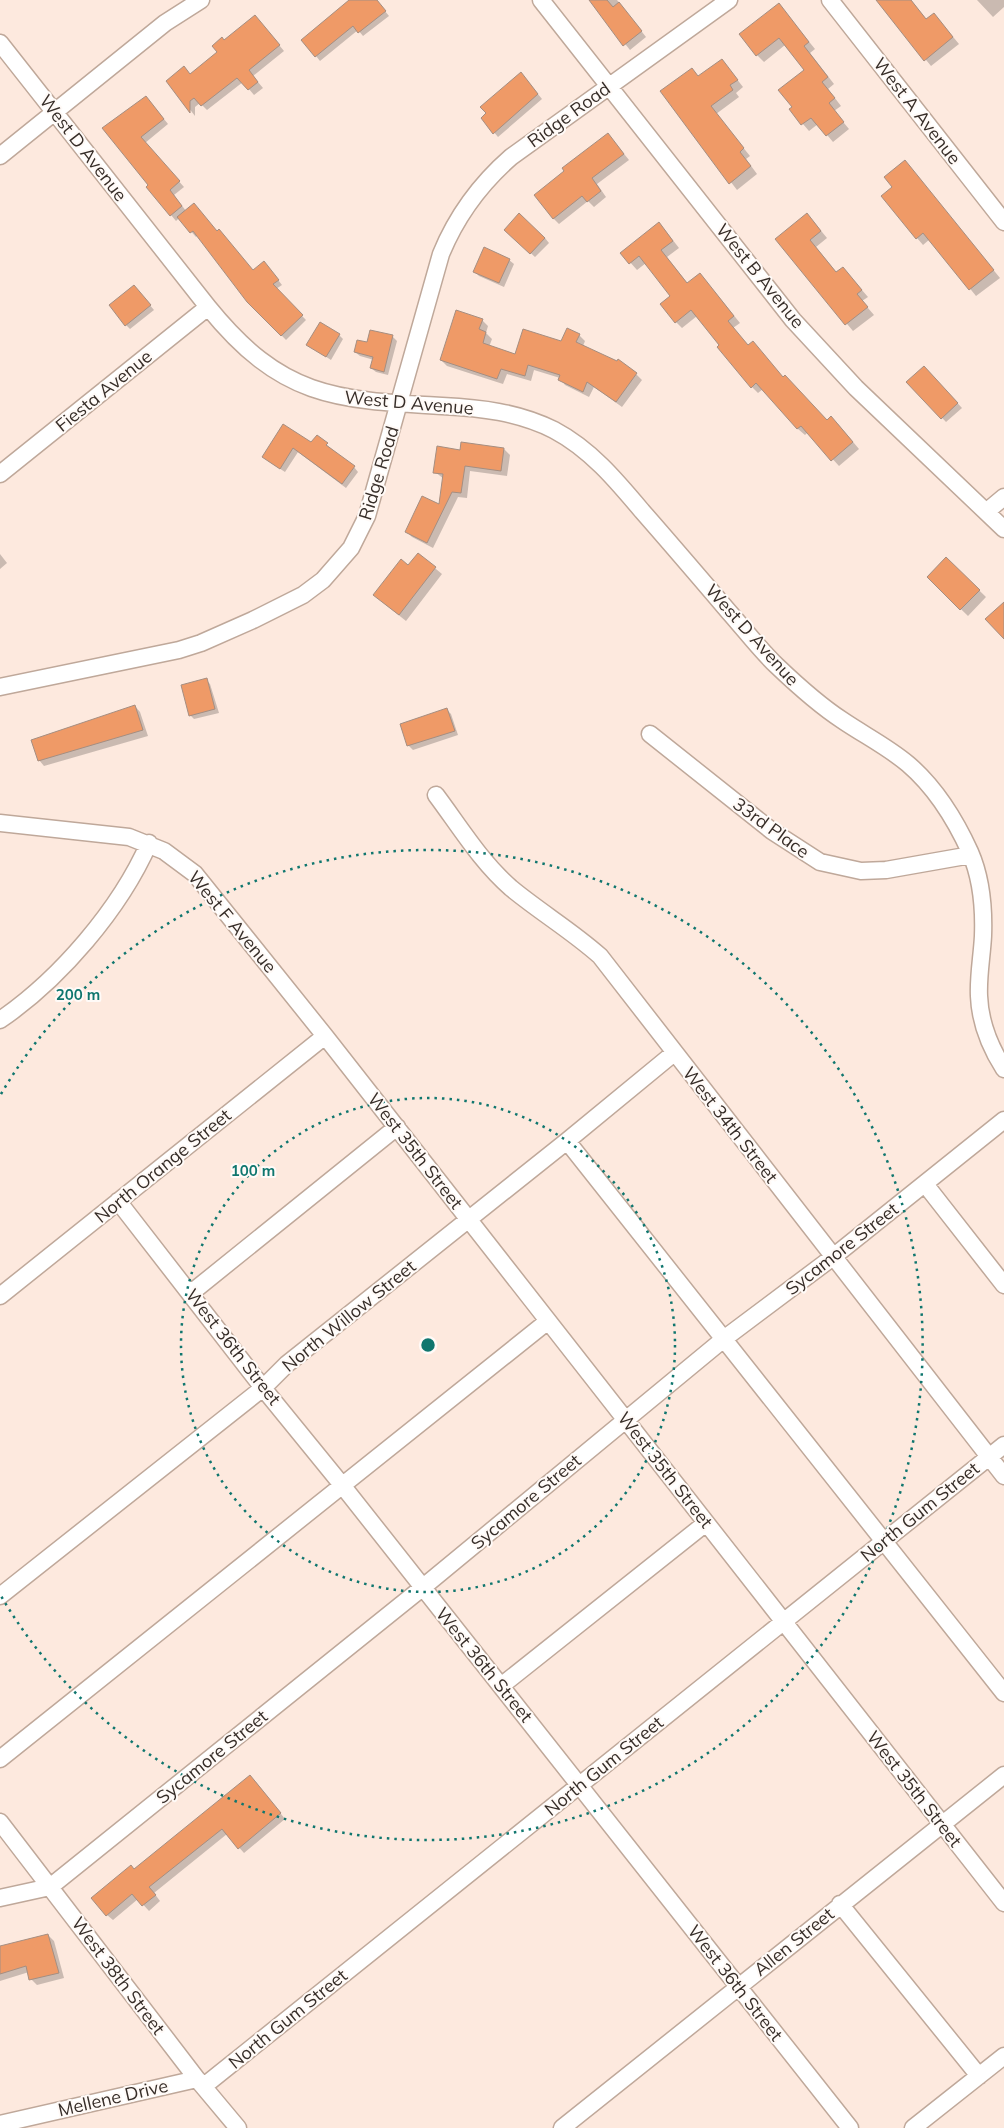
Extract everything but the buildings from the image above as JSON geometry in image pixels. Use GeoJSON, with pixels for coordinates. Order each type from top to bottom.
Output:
{"type":"FeatureCollection","features":[{"type":"Feature","properties":{"kind":"street"},"geometry":{"type":"LineString","coordinates":[[0,156],[165,23],[202,0]]}},
{"type":"Feature","properties":{"kind":"street","name":"West B Avenue"},"geometry":{"type":"LineString","coordinates":[[541,0],[793,320],[856,388],[1004,529]]}},
{"type":"Feature","properties":{"kind":"street","name":"Ridge Road"},"geometry":{"type":"LineString","coordinates":[[0,687],[201,643],[302,595],[323,580],[341,562],[357,538],[368,516],[441,254],[462,211],[491,174],[511,157],[729,0]]}},
{"type":"Feature","properties":{"kind":"street","name":"West A Avenue"},"geometry":{"type":"LineString","coordinates":[[830,0],[1004,222]]}},
{"type":"Feature","properties":{"kind":"street","name":"West D Avenue"},"geometry":{"type":"LineString","coordinates":[[0,43],[208,307],[249,352],[288,379],[335,396],[362,401],[474,408],[509,413],[555,431],[582,447],[616,480],[774,663],[806,693],[907,763],[926,781],[956,823],[971,855],[981,899],[983,926],[979,999],[989,1041],[1004,1069]]}},
{"type":"Feature","properties":{"kind":"street","name":"Fiesta Avenue"},"geometry":{"type":"LineString","coordinates":[[0,474],[208,307]]}},
{"type":"Feature","properties":{"kind":"street"},"geometry":{"type":"LineString","coordinates":[[986,512],[1004,497]]}},
{"type":"Feature","properties":{"kind":"street","name":"33rd Place"},"geometry":{"type":"LineString","coordinates":[[650,734],[772,832],[820,862],[861,871],[886,870],[971,855]]}},
{"type":"Feature","properties":{"kind":"street","name":"West 34th Street"},"geometry":{"type":"LineString","coordinates":[[436,795],[484,860],[510,887],[583,941],[600,956],[1004,1476]]}},
{"type":"Feature","properties":{"kind":"street","name":"West F Avenue"},"geometry":{"type":"LineString","coordinates":[[0,823],[108,833],[129,837],[149,844],[175,857],[195,874],[325,1036]]}},
{"type":"Feature","properties":{"kind":"street"},"geometry":{"type":"LineString","coordinates":[[0,1020],[46,982],[88,938],[137,870],[149,844]]}},
{"type":"Feature","properties":{"kind":"street","name":"West 35th Street"},"geometry":{"type":"LineString","coordinates":[[325,1036],[1004,1903]]}},
{"type":"Feature","properties":{"kind":"street","name":"North Orange Street"},"geometry":{"type":"LineString","coordinates":[[0,1296],[325,1036]]}},
{"type":"Feature","properties":{"kind":"street","name":"North Willow Street"},"geometry":{"type":"LineString","coordinates":[[0,1596],[263,1388],[287,1364],[469,1220],[674,1053]]}},
{"type":"Feature","properties":{"kind":"street","name":"Sycamore Street"},"geometry":{"type":"LineString","coordinates":[[50,1887],[422,1588],[725,1338],[833,1258],[1004,1120]]}},
{"type":"Feature","properties":{"kind":"street"},"geometry":{"type":"LineString","coordinates":[[191,1293],[397,1128]]}},
{"type":"Feature","properties":{"kind":"street"},"geometry":{"type":"LineString","coordinates":[[567,1141],[725,1338],[1004,1693]]}},
{"type":"Feature","properties":{"kind":"street"},"geometry":{"type":"LineString","coordinates":[[925,1184],[1004,1285]]}},
{"type":"Feature","properties":{"kind":"street","name":"West 36th Street"},"geometry":{"type":"LineString","coordinates":[[118,1201],[263,1388],[850,2128]]}},
{"type":"Feature","properties":{"kind":"street"},"geometry":{"type":"LineString","coordinates":[[0,1759],[548,1321]]}},
{"type":"Feature","properties":{"kind":"street","name":"North Gum Street"},"geometry":{"type":"LineString","coordinates":[[200,2082],[580,1786],[783,1620],[884,1542],[1004,1445]]}},
{"type":"Feature","properties":{"kind":"street"},"geometry":{"type":"LineString","coordinates":[[501,1686],[706,1523]]}},
{"type":"Feature","properties":{"kind":"street","name":"Allen Street"},"geometry":{"type":"LineString","coordinates":[[562,2128],[840,1904],[1004,1775]]}},
{"type":"Feature","properties":{"kind":"street","name":"West 38th Street"},"geometry":{"type":"LineString","coordinates":[[0,1822],[200,2082],[238,2128]]}},
{"type":"Feature","properties":{"kind":"street"},"geometry":{"type":"LineString","coordinates":[[0,1898],[50,1887]]}},
{"type":"Feature","properties":{"kind":"street"},"geometry":{"type":"LineString","coordinates":[[840,1904],[979,2076]]}},
{"type":"Feature","properties":{"kind":"street"},"geometry":{"type":"LineString","coordinates":[[913,2128],[1004,2056]]}},
{"type":"Feature","properties":{"kind":"street","name":"Mellene Drive"},"geometry":{"type":"LineString","coordinates":[[0,2124],[200,2082]]}}]}
